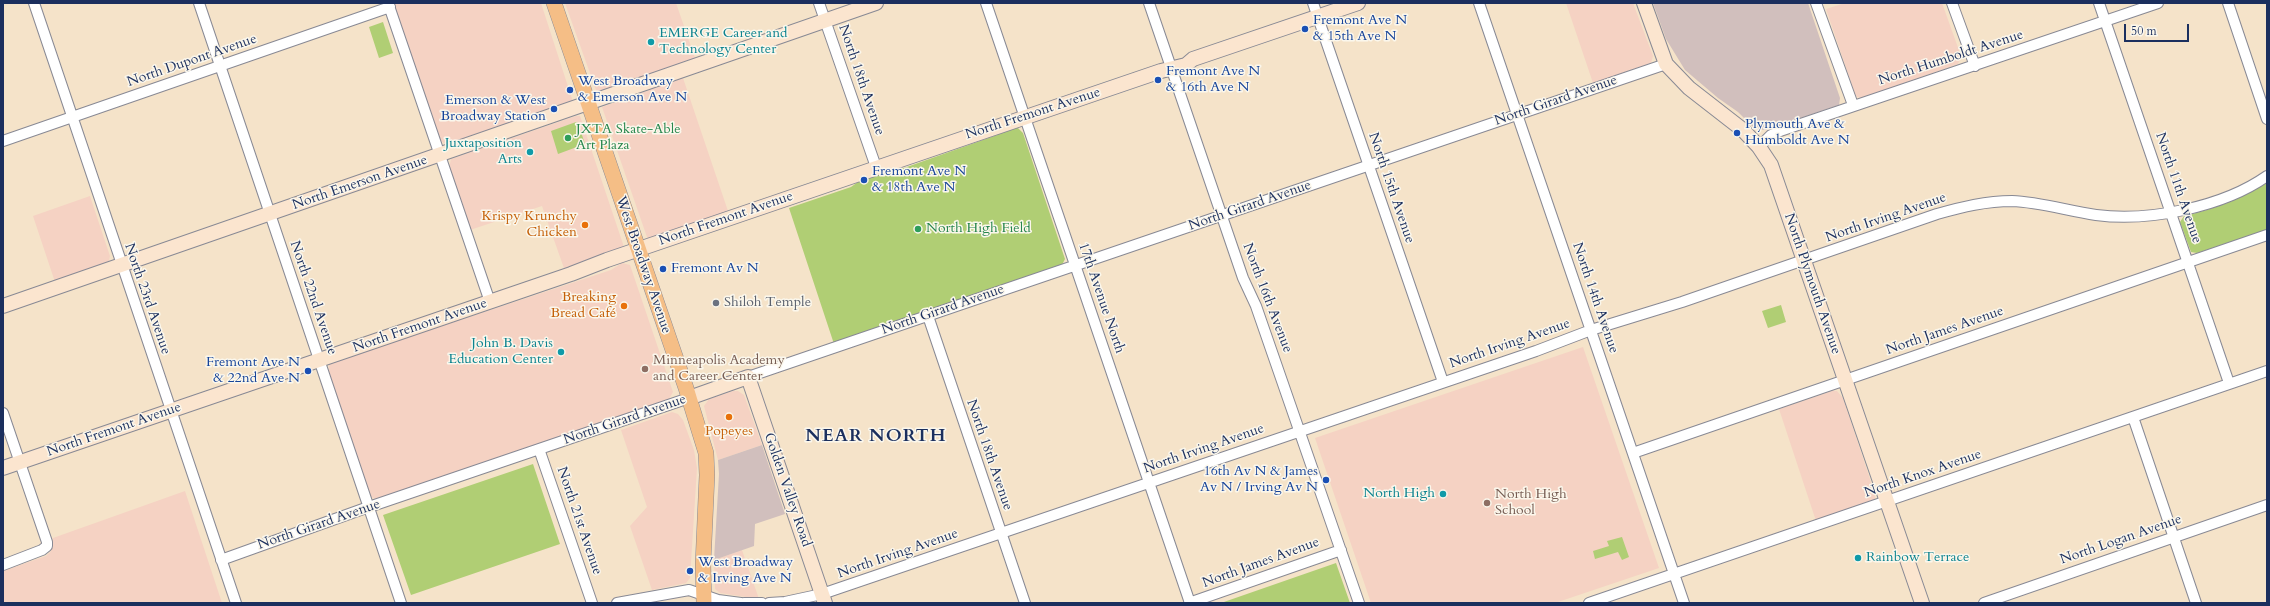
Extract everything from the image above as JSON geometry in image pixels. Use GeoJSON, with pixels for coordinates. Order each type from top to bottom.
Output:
{"type":"FeatureCollection","features":[{"type":"Feature","properties":{"kind":"main road","name":"West Broadway Avenue"},"geometry":{"type":"LineString","coordinates":[[554,3],[689,398],[705,450],[707,468],[704,600]]}},
{"type":"Feature","properties":{"kind":"street","name":"North 23rd Avenue"},"geometry":{"type":"LineString","coordinates":[[34,3],[71,118],[236,603]]}},
{"type":"Feature","properties":{"kind":"street","name":"North 22nd Avenue"},"geometry":{"type":"LineString","coordinates":[[199,3],[401,603]]}},
{"type":"Feature","properties":{"kind":"street","name":"North 18th Avenue"},"geometry":{"type":"LineString","coordinates":[[819,3],[876,167]]}},
{"type":"Feature","properties":{"kind":"street","name":"North Emerson Avenue"},"geometry":{"type":"LineString","coordinates":[[3,306],[876,3]]}},
{"type":"Feature","properties":{"kind":"street","name":"17th Avenue North"},"geometry":{"type":"LineString","coordinates":[[986,3],[1024,119],[1190,603]]}},
{"type":"Feature","properties":{"kind":"street","name":"North 16th Avenue"},"geometry":{"type":"LineString","coordinates":[[1149,3],[1243,278],[1256,306],[1301,431],[1359,603]]}},
{"type":"Feature","properties":{"kind":"street","name":"North 15th Avenue"},"geometry":{"type":"LineString","coordinates":[[1313,3],[1443,382]]}},
{"type":"Feature","properties":{"kind":"street","name":"North Fremont Avenue"},"geometry":{"type":"LineString","coordinates":[[3,468],[490,302],[876,167],[1024,119],[1161,71],[1186,65],[1193,59],[1358,3]]}},
{"type":"Feature","properties":{"kind":"street","name":"North 14th Avenue"},"geometry":{"type":"LineString","coordinates":[[1479,3],[1684,603]]}},
{"type":"Feature","properties":{"kind":"street","name":"North Plymouth Avenue"},"geometry":{"type":"LineString","coordinates":[[1644,3],[1666,64],[1689,88],[1743,130],[1759,147],[1776,177],[1922,603]]}},
{"type":"Feature","properties":{"kind":"street"},"geometry":{"type":"LineString","coordinates":[[1816,3],[1853,104]]}},
{"type":"Feature","properties":{"kind":"street"},"geometry":{"type":"LineString","coordinates":[[1952,3],[1975,66]]}},
{"type":"Feature","properties":{"kind":"street","name":"North 11th Avenue"},"geometry":{"type":"LineString","coordinates":[[2099,3],[2229,383]]}},
{"type":"Feature","properties":{"kind":"street","name":"North Humboldt Avenue"},"geometry":{"type":"LineString","coordinates":[[1759,147],[1774,133],[1853,104],[1975,66],[2158,3]]}},
{"type":"Feature","properties":{"kind":"street"},"geometry":{"type":"LineString","coordinates":[[2228,3],[2267,119]]}},
{"type":"Feature","properties":{"kind":"street","name":"North Dupont Avenue"},"geometry":{"type":"LineString","coordinates":[[3,141],[389,5]]}},
{"type":"Feature","properties":{"kind":"street"},"geometry":{"type":"LineString","coordinates":[[389,5],[490,302]]}},
{"type":"Feature","properties":{"kind":"street","name":"North Girard Avenue"},"geometry":{"type":"LineString","coordinates":[[221,560],[539,448],[689,398],[748,376],[1666,64]]}},
{"type":"Feature","properties":{"kind":"street","name":"North Irving Avenue"},"geometry":{"type":"LineString","coordinates":[[769,603],[824,599],[1001,534],[1149,482],[1536,351],[1591,330],[1682,302],[1937,214],[1990,202],[2012,201],[2044,204],[2098,215],[2126,216],[2170,211],[2206,204],[2230,196],[2253,185],[2267,176]]}},
{"type":"Feature","properties":{"kind":"street","name":"North James Avenue"},"geometry":{"type":"LineString","coordinates":[[1633,453],[2267,235]]}},
{"type":"Feature","properties":{"kind":"street","name":"North 18th Avenue"},"geometry":{"type":"LineString","coordinates":[[928,316],[1025,603]]}},
{"type":"Feature","properties":{"kind":"street","name":"North Knox Avenue"},"geometry":{"type":"LineString","coordinates":[[1589,603],[2267,371]]}},
{"type":"Feature","properties":{"kind":"street","name":"Golden Valley Road"},"geometry":{"type":"LineString","coordinates":[[748,376],[824,599]]}},
{"type":"Feature","properties":{"kind":"street"},"geometry":{"type":"LineString","coordinates":[[3,413],[46,537],[47,546],[42,550],[3,564]]}},
{"type":"Feature","properties":{"kind":"street"},"geometry":{"type":"LineString","coordinates":[[2133,417],[2196,603]]}},
{"type":"Feature","properties":{"kind":"street","name":"North 21st Avenue"},"geometry":{"type":"LineString","coordinates":[[539,448],[592,603]]}},
{"type":"Feature","properties":{"kind":"street","name":"North Logan Avenue"},"geometry":{"type":"LineString","coordinates":[[1984,603],[2267,505]]}},
{"type":"Feature","properties":{"kind":"street","name":"North James Avenue"},"geometry":{"type":"LineString","coordinates":[[1190,603],[1341,550]]}},
{"type":"Feature","properties":{"kind":"street"},"geometry":{"type":"LineString","coordinates":[[617,603],[682,590],[689,590],[704,600],[762,603]]}},
{"type":"Feature","properties":{"kind":"shaded area"},"geometry":{"type":"Polygon","coordinates":[[[393,3],[541,3],[573,102],[445,144],[441,141],[393,3]]]}},
{"type":"Feature","properties":{"kind":"shaded area"},"geometry":{"type":"Polygon","coordinates":[[[565,3],[676,3],[696,61],[597,93],[565,3]]]}},
{"type":"Feature","properties":{"kind":"shaded area"},"geometry":{"type":"Polygon","coordinates":[[[1566,3],[1633,3],[1653,56],[1651,63],[1593,83],[1566,3]]]}},
{"type":"Feature","properties":{"kind":"shaded area"},"geometry":{"type":"Polygon","coordinates":[[[1653,3],[1808,3],[1840,98],[1839,105],[1765,130],[1755,129],[1738,112],[1718,98],[1685,70],[1666,39],[1653,3]]]}},
{"type":"Feature","properties":{"kind":"shaded area"},"geometry":{"type":"Polygon","coordinates":[[[1845,3],[1942,3],[1961,56],[1958,64],[1861,98],[1857,97],[1826,9],[1845,3]]]}},
{"type":"Feature","properties":{"kind":"shaded area"},"geometry":{"type":"Polygon","coordinates":[[[683,78],[729,214],[648,240],[602,107],[683,78]]]}},
{"type":"Feature","properties":{"kind":"shaded area"},"geometry":{"type":"Polygon","coordinates":[[[576,116],[580,116],[624,247],[565,271],[542,206],[470,230],[449,168],[451,159],[576,116]]]}},
{"type":"Feature","properties":{"kind":"shaded area"},"geometry":{"type":"Polygon","coordinates":[[[90,196],[110,256],[109,261],[107,264],[55,282],[33,216],[90,196]]]}},
{"type":"Feature","properties":{"kind":"shaded area"},"geometry":{"type":"Polygon","coordinates":[[[622,263],[630,265],[673,392],[669,399],[377,500],[371,497],[328,372],[329,365],[333,362],[611,270],[622,263]]]}},
{"type":"Feature","properties":{"kind":"shaded area","name":"North High School"},"geometry":{"type":"Polygon","coordinates":[[[1583,347],[1659,568],[1555,603],[1371,603],[1315,438],[1583,347]]]}},
{"type":"Feature","properties":{"kind":"shaded area"},"geometry":{"type":"Polygon","coordinates":[[[733,391],[738,391],[744,395],[762,445],[718,460],[704,406],[709,399],[733,391]]]}},
{"type":"Feature","properties":{"kind":"shaded area"},"geometry":{"type":"Polygon","coordinates":[[[1832,391],[1837,391],[1843,398],[1875,494],[1875,499],[1872,502],[1816,521],[1779,409],[1832,391]]]}},
{"type":"Feature","properties":{"kind":"shaded area"},"geometry":{"type":"Polygon","coordinates":[[[672,412],[678,414],[683,420],[694,450],[697,468],[690,578],[686,583],[652,590],[630,526],[647,507],[621,430],[672,412]]]}},
{"type":"Feature","properties":{"kind":"shaded area"},"geometry":{"type":"Polygon","coordinates":[[[762,445],[785,514],[755,524],[754,546],[714,560],[719,474],[718,460],[762,445]]]}},
{"type":"Feature","properties":{"kind":"shaded area"},"geometry":{"type":"Polygon","coordinates":[[[185,491],[222,603],[3,603],[3,571],[46,556],[51,551],[53,538],[185,491]]]}},
{"type":"Feature","properties":{"kind":"shaded area"},"geometry":{"type":"Polygon","coordinates":[[[742,550],[759,599],[720,593],[715,589],[714,560],[742,550]]]}},
{"type":"Feature","properties":{"kind":"green space"},"geometry":{"type":"Polygon","coordinates":[[[383,22],[393,53],[379,58],[369,27],[383,22]]]}},
{"type":"Feature","properties":{"kind":"green space","name":"JXTA Skate-Able Art Plaza"},"geometry":{"type":"Polygon","coordinates":[[[576,122],[578,123],[585,144],[558,154],[551,131],[576,122]]]}},
{"type":"Feature","properties":{"kind":"green space"},"geometry":{"type":"Polygon","coordinates":[[[1008,128],[1018,128],[1023,133],[1065,259],[1061,267],[834,344],[789,208],[851,187],[876,174],[904,168],[997,135],[1008,128]]]}},
{"type":"Feature","properties":{"kind":"green space"},"geometry":{"type":"Polygon","coordinates":[[[2267,183],[2267,230],[2197,253],[2191,252],[2180,222],[2184,216],[2227,203],[2267,183]]]}},
{"type":"Feature","properties":{"kind":"green space"},"geometry":{"type":"Polygon","coordinates":[[[1781,305],[1786,322],[1768,328],[1762,311],[1781,305]]]}},
{"type":"Feature","properties":{"kind":"green space"},"geometry":{"type":"Polygon","coordinates":[[[533,464],[560,544],[411,595],[383,515],[533,464]]]}},
{"type":"Feature","properties":{"kind":"green space"},"geometry":{"type":"Polygon","coordinates":[[[1622,537],[1629,557],[1622,560],[1618,552],[1595,559],[1593,551],[1609,546],[1607,541],[1622,537]]]}},
{"type":"Feature","properties":{"kind":"green space"},"geometry":{"type":"Polygon","coordinates":[[[1336,563],[1350,603],[1221,603],[1336,563]]]}},
{"type":"Feature","properties":{"kind":"place","name":"Fremont Ave N & 15th Ave N"},"geometry":{"type":"Point","coordinates":[1305,29]}},
{"type":"Feature","properties":{"kind":"place","name":"EMERGE Career and Technology Center"},"geometry":{"type":"Point","coordinates":[651,42]}},
{"type":"Feature","properties":{"kind":"place","name":"Fremont Ave N & 16th Ave N"},"geometry":{"type":"Point","coordinates":[1158,80]}},
{"type":"Feature","properties":{"kind":"place","name":"West Broadway & Emerson Ave N"},"geometry":{"type":"Point","coordinates":[570,90]}},
{"type":"Feature","properties":{"kind":"place","name":"Emerson & West Broadway Station"},"geometry":{"type":"Point","coordinates":[554,109]}},
{"type":"Feature","properties":{"kind":"place","name":"Plymouth Ave & Humboldt Ave N"},"geometry":{"type":"Point","coordinates":[1737,133]}},
{"type":"Feature","properties":{"kind":"place","name":"JXTA Skate-Able Art Plaza"},"geometry":{"type":"Point","coordinates":[568,138]}},
{"type":"Feature","properties":{"kind":"place","name":"Juxtaposition Arts"},"geometry":{"type":"Point","coordinates":[530,152]}},
{"type":"Feature","properties":{"kind":"place","name":"Fremont Ave N & 18th Ave N"},"geometry":{"type":"Point","coordinates":[864,180]}},
{"type":"Feature","properties":{"kind":"place","name":"Krispy Krunchy Chicken"},"geometry":{"type":"Point","coordinates":[585,225]}},
{"type":"Feature","properties":{"kind":"place","name":"North High Field"},"geometry":{"type":"Point","coordinates":[918,229]}},
{"type":"Feature","properties":{"kind":"place","name":"Fremont Av N"},"geometry":{"type":"Point","coordinates":[663,269]}},
{"type":"Feature","properties":{"kind":"place","name":"Shiloh Temple"},"geometry":{"type":"Point","coordinates":[716,303]}},
{"type":"Feature","properties":{"kind":"place","name":"Breaking Bread Café"},"geometry":{"type":"Point","coordinates":[624,306]}},
{"type":"Feature","properties":{"kind":"place","name":"John B. Davis Education Center"},"geometry":{"type":"Point","coordinates":[561,352]}},
{"type":"Feature","properties":{"kind":"place","name":"Minneapolis Academy and Career Center"},"geometry":{"type":"Point","coordinates":[645,369]}},
{"type":"Feature","properties":{"kind":"place","name":"Fremont Ave N & 22nd Ave N"},"geometry":{"type":"Point","coordinates":[308,371]}},
{"type":"Feature","properties":{"kind":"place","name":"Popeyes"},"geometry":{"type":"Point","coordinates":[729,417]}},
{"type":"Feature","properties":{"kind":"place","name":"16th Av N & James Av N / Irving Av N"},"geometry":{"type":"Point","coordinates":[1326,480]}},
{"type":"Feature","properties":{"kind":"place","name":"North High"},"geometry":{"type":"Point","coordinates":[1443,494]}},
{"type":"Feature","properties":{"kind":"place","name":"North High School"},"geometry":{"type":"Point","coordinates":[1487,503]}},
{"type":"Feature","properties":{"kind":"place","name":"Rainbow Terrace"},"geometry":{"type":"Point","coordinates":[1858,558]}},
{"type":"Feature","properties":{"kind":"place","name":"West Broadway & Irving Ave N"},"geometry":{"type":"Point","coordinates":[690,571]}},
{"type":"Feature","properties":{"kind":"district","name":"NEAR NORTH"},"geometry":{"type":"Point","coordinates":[876,437]}}]}
